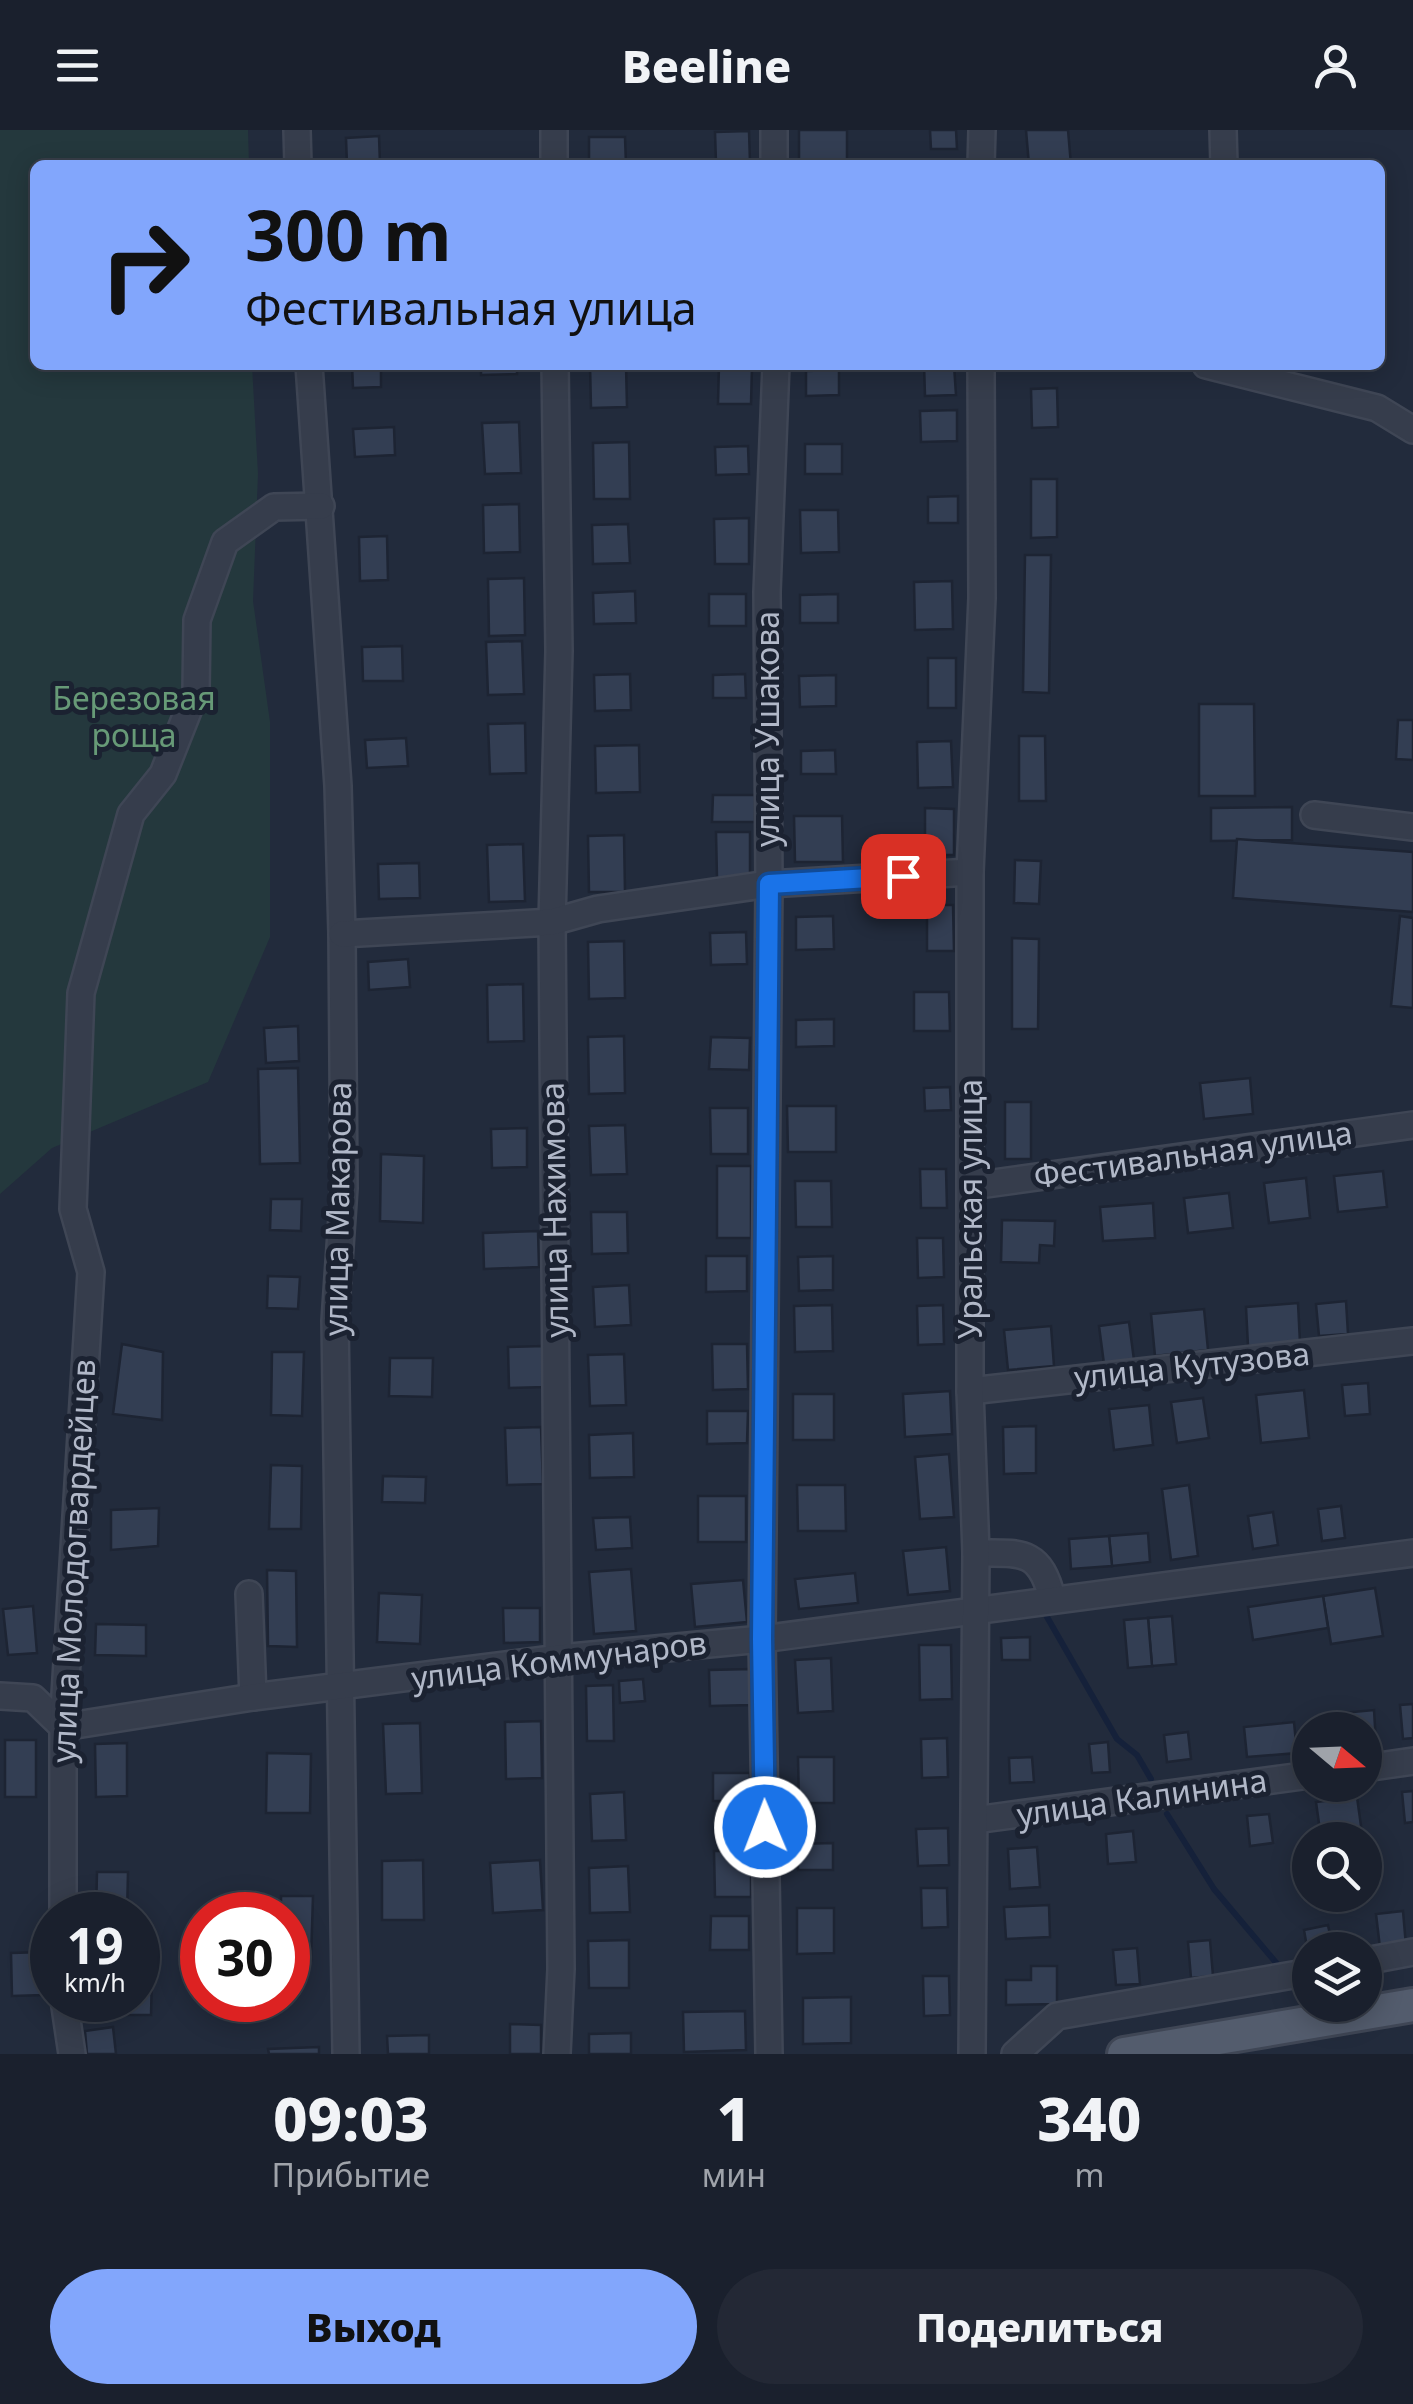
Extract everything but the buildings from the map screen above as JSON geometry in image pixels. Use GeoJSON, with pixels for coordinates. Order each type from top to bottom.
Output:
{"type":"FeatureCollection","features":[{"type":"Feature","properties":{"kind":"main road"},"geometry":{"type":"LineString","coordinates":[[1124,2054],[1411,2012]]}},
{"type":"Feature","properties":{"kind":"street"},"geometry":{"type":"LineString","coordinates":[[297,130],[298,160]]}},
{"type":"Feature","properties":{"kind":"street"},"geometry":{"type":"LineString","coordinates":[[554,130],[554,160]]}},
{"type":"Feature","properties":{"kind":"street"},"geometry":{"type":"LineString","coordinates":[[774,130],[774,160]]}},
{"type":"Feature","properties":{"kind":"street"},"geometry":{"type":"LineString","coordinates":[[982,130],[982,160]]}},
{"type":"Feature","properties":{"kind":"street"},"geometry":{"type":"LineString","coordinates":[[1223,130],[1224,160]]}},
{"type":"Feature","properties":{"kind":"street","name":"улица Макарова"},"geometry":{"type":"LineString","coordinates":[[309,370],[338,786],[342,934],[344,1188],[334,1321],[343,1686],[346,2054]]}},
{"type":"Feature","properties":{"kind":"street","name":"улица Нахимова"},"geometry":{"type":"LineString","coordinates":[[555,370],[558,669],[552,922],[562,1969],[557,2054]]}},
{"type":"Feature","properties":{"kind":"street","name":"улица Ушакова"},"geometry":{"type":"LineString","coordinates":[[768,2054],[762,1639],[769,884],[767,592],[776,370]]}},
{"type":"Feature","properties":{"kind":"street","name":"Уральская улица"},"geometry":{"type":"LineString","coordinates":[[972,2054],[976,1553],[970,1391],[970,872],[982,598],[981,370]]}},
{"type":"Feature","properties":{"kind":"street"},"geometry":{"type":"LineString","coordinates":[[1226,370],[1376,408],[1413,430]]}},
{"type":"Feature","properties":{"kind":"street","name":"улица Молодогвардейцев"},"geometry":{"type":"LineString","coordinates":[[63,1892],[64,1727],[91,1272],[73,1209],[82,994],[131,814],[163,774],[196,691],[197,620],[225,542],[274,507],[321,506]]}},
{"type":"Feature","properties":{"kind":"street"},"geometry":{"type":"LineString","coordinates":[[1314,815],[1413,826]]}},
{"type":"Feature","properties":{"kind":"street"},"geometry":{"type":"LineString","coordinates":[[342,934],[552,922],[598,910],[769,884],[970,872]]}},
{"type":"Feature","properties":{"kind":"street","name":"Фестивальная улица"},"geometry":{"type":"LineString","coordinates":[[972,1186],[1413,1125]]}},
{"type":"Feature","properties":{"kind":"street","name":"улица Кутузова"},"geometry":{"type":"LineString","coordinates":[[970,1391],[1413,1341]]}},
{"type":"Feature","properties":{"kind":"street"},"geometry":{"type":"LineString","coordinates":[[976,1553],[1024,1554],[1045,1571],[1052,1598]]}},
{"type":"Feature","properties":{"kind":"street","name":"улица Коммунаров"},"geometry":{"type":"LineString","coordinates":[[64,1727],[253,1697],[560,1658],[974,1613],[1052,1598],[1413,1553]]}},
{"type":"Feature","properties":{"kind":"street"},"geometry":{"type":"LineString","coordinates":[[249,1594],[253,1697]]}},
{"type":"Feature","properties":{"kind":"street"},"geometry":{"type":"LineString","coordinates":[[0,1696],[33,1698],[64,1727]]}},
{"type":"Feature","properties":{"kind":"street"},"geometry":{"type":"LineString","coordinates":[[1382,1766],[1413,1761]]}},
{"type":"Feature","properties":{"kind":"street","name":"улица Калинина"},"geometry":{"type":"LineString","coordinates":[[974,1820],[1292,1777]]}},
{"type":"Feature","properties":{"kind":"street"},"geometry":{"type":"LineString","coordinates":[[1382,1958],[1413,1952]]}},
{"type":"Feature","properties":{"kind":"street"},"geometry":{"type":"LineString","coordinates":[[1015,2054],[1056,2016],[1292,1975]]}},
{"type":"Feature","properties":{"kind":"street"},"geometry":{"type":"LineString","coordinates":[[67,2022],[72,2054]]}},
{"type":"Feature","properties":{"kind":"green space","name":"Березовая роща"},"geometry":{"type":"Polygon","coordinates":[[[0,130],[248,130],[249,160],[30,160],[30,370],[252,370],[258,474],[253,601],[270,722],[270,937],[208,1082],[52,1148],[0,1194],[0,130]]]}},
{"type":"Feature","properties":{"kind":"waterway"},"geometry":{"type":"LineString","coordinates":[[1043,1610],[1117,1739],[1137,1755],[1151,1779]]}},
{"type":"Feature","properties":{"kind":"waterway"},"geometry":{"type":"LineString","coordinates":[[1167,1814],[1214,1889],[1278,1965]]}},
{"type":"Feature","properties":{"kind":"route"},"geometry":{"type":"LineString","coordinates":[[765,1827],[762,1639],[769,884],[903,876]]}}]}
